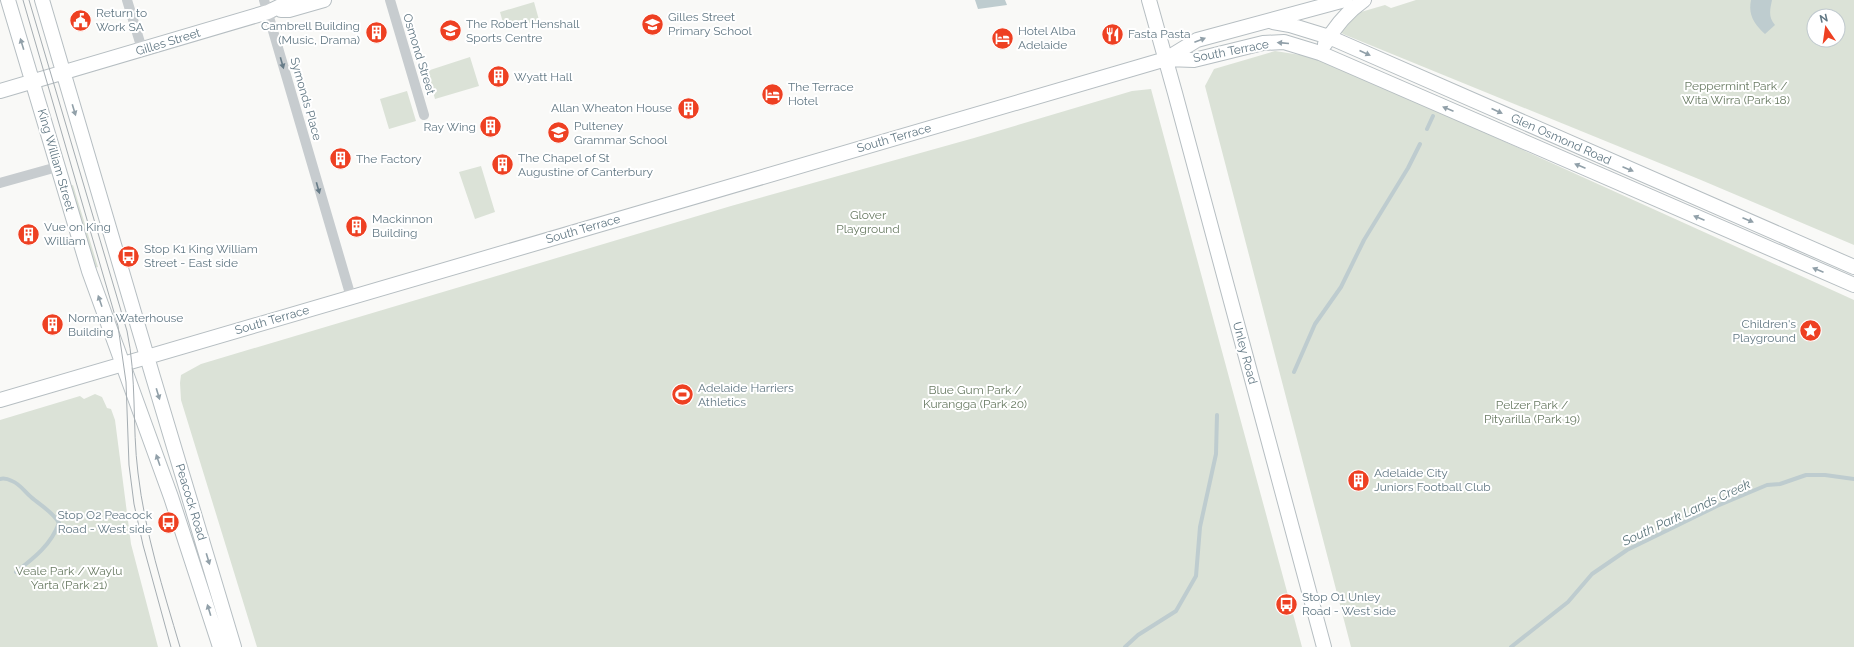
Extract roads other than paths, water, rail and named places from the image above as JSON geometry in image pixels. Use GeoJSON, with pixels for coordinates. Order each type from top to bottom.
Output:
{"type":"FeatureCollection","features":[{"type":"Feature","properties":{"kind":"main road","name":"King William Street"},"geometry":{"type":"LineString","coordinates":[[8,0],[89,271],[123,364]]}},
{"type":"Feature","properties":{"kind":"main road"},"geometry":{"type":"LineString","coordinates":[[42,0],[147,357]]}},
{"type":"Feature","properties":{"kind":"main road","name":"Gilles Street"},"geometry":{"type":"LineString","coordinates":[[0,91],[142,49],[293,0]]}},
{"type":"Feature","properties":{"kind":"main road","name":"Gilles Street"},"geometry":{"type":"LineString","coordinates":[[268,8],[289,10],[324,0]]}},
{"type":"Feature","properties":{"kind":"main road","name":"Unley Road"},"geometry":{"type":"LineString","coordinates":[[1149,0],[1324,647]]}},
{"type":"Feature","properties":{"kind":"main road","name":"South Terrace"},"geometry":{"type":"LineString","coordinates":[[0,400],[1166,59],[1197,40],[1345,0]]}},
{"type":"Feature","properties":{"kind":"main road"},"geometry":{"type":"LineString","coordinates":[[1320,53],[1335,28],[1349,11],[1364,0]]}},
{"type":"Feature","properties":{"kind":"main road","name":"Glen Osmond Road"},"geometry":{"type":"LineString","coordinates":[[1264,22],[1290,24],[1329,37],[1854,266]]}},
{"type":"Feature","properties":{"kind":"main road","name":"South Terrace"},"geometry":{"type":"LineString","coordinates":[[1166,59],[1194,60],[1263,43],[1284,42],[1320,53]]}},
{"type":"Feature","properties":{"kind":"main road","name":"Glen Osmond Road"},"geometry":{"type":"LineString","coordinates":[[1320,53],[1854,285]]}},
{"type":"Feature","properties":{"kind":"main road"},"geometry":{"type":"LineString","coordinates":[[1473,120],[1481,104]]}},
{"type":"Feature","properties":{"kind":"main road","name":"Peacock Road"},"geometry":{"type":"LineString","coordinates":[[147,357],[234,647]]}},
{"type":"Feature","properties":{"kind":"main road","name":"Peacock Road"},"geometry":{"type":"LineString","coordinates":[[123,364],[171,497],[220,647]]}},
{"type":"Feature","properties":{"kind":"street"},"geometry":{"type":"LineString","coordinates":[[127,0],[142,49]]}},
{"type":"Feature","properties":{"kind":"street","name":"Osmond Street"},"geometry":{"type":"LineString","coordinates":[[390,0],[424,115]]}},
{"type":"Feature","properties":{"kind":"street","name":"Symonds Place"},"geometry":{"type":"LineString","coordinates":[[268,8],[351,297]]}},
{"type":"Feature","properties":{"kind":"street"},"geometry":{"type":"LineString","coordinates":[[0,183],[57,167]]}},
{"type":"Feature","properties":{"kind":"waterway"},"geometry":{"type":"LineString","coordinates":[[1427,129],[1433,116]]}},
{"type":"Feature","properties":{"kind":"waterway"},"geometry":{"type":"LineString","coordinates":[[1294,372],[1315,324],[1341,287],[1364,240],[1408,168],[1420,144]]}},
{"type":"Feature","properties":{"kind":"waterway"},"geometry":{"type":"LineString","coordinates":[[1125,647],[1138,635],[1176,611],[1196,576],[1200,527],[1216,454],[1217,415]]}},
{"type":"Feature","properties":{"kind":"waterway","name":"South Park Lands Creek"},"geometry":{"type":"LineString","coordinates":[[1511,647],[1568,602],[1592,574],[1627,550],[1717,506],[1767,485],[1780,484],[1806,475],[1825,475],[1854,479]]}},
{"type":"Feature","properties":{"kind":"waterway"},"geometry":{"type":"LineString","coordinates":[[0,479],[8,479],[18,484],[31,497],[50,512],[59,523],[56,531],[47,544],[16,572]]}},
{"type":"Feature","properties":{"kind":"tram line"},"geometry":{"type":"LineString","coordinates":[[23,0],[118,326],[126,382],[129,465],[134,504],[143,545],[171,647]]}},
{"type":"Feature","properties":{"kind":"tram line"},"geometry":{"type":"LineString","coordinates":[[29,0],[127,331],[132,366],[136,455],[141,495],[155,561],[180,647]]}},
{"type":"Feature","properties":{"kind":"place","name":"Return to Work SA"},"geometry":{"type":"Point","coordinates":[80,20]}},
{"type":"Feature","properties":{"kind":"place","name":"Gilles Street Primary School"},"geometry":{"type":"Point","coordinates":[653,24]}},
{"type":"Feature","properties":{"kind":"place","name":"The Robert Henshall Sports Centre"},"geometry":{"type":"Point","coordinates":[450,31]}},
{"type":"Feature","properties":{"kind":"place","name":"Cambrell Building (Music, Drama)"},"geometry":{"type":"Point","coordinates":[376,33]}},
{"type":"Feature","properties":{"kind":"place","name":"Fasta Pasta"},"geometry":{"type":"Point","coordinates":[1112,34]}},
{"type":"Feature","properties":{"kind":"place","name":"Hotel Alba Adelaide"},"geometry":{"type":"Point","coordinates":[1002,38]}},
{"type":"Feature","properties":{"kind":"place","name":"Wyatt Hall"},"geometry":{"type":"Point","coordinates":[499,77]}},
{"type":"Feature","properties":{"kind":"place","name":"The Terrace Hotel"},"geometry":{"type":"Point","coordinates":[772,94]}},
{"type":"Feature","properties":{"kind":"place","name":"Allan Wheaton House"},"geometry":{"type":"Point","coordinates":[688,108]}},
{"type":"Feature","properties":{"kind":"place","name":"Ray Wing"},"geometry":{"type":"Point","coordinates":[491,127]}},
{"type":"Feature","properties":{"kind":"place","name":"Pulteney Grammar School"},"geometry":{"type":"Point","coordinates":[558,133]}},
{"type":"Feature","properties":{"kind":"place","name":"The Factory"},"geometry":{"type":"Point","coordinates":[341,159]}},
{"type":"Feature","properties":{"kind":"place","name":"The Chapel of St Augustine of Canterbury"},"geometry":{"type":"Point","coordinates":[503,165]}},
{"type":"Feature","properties":{"kind":"place","name":"Mackinnon Building"},"geometry":{"type":"Point","coordinates":[357,226]}},
{"type":"Feature","properties":{"kind":"place","name":"Vue on King William"},"geometry":{"type":"Point","coordinates":[28,234]}},
{"type":"Feature","properties":{"kind":"place","name":"Stop K1 King William Street - East side"},"geometry":{"type":"Point","coordinates":[129,256]}},
{"type":"Feature","properties":{"kind":"place","name":"Norman Waterhouse Building"},"geometry":{"type":"Point","coordinates":[52,325]}},
{"type":"Feature","properties":{"kind":"place","name":"Children's Playground"},"geometry":{"type":"Point","coordinates":[1811,331]}},
{"type":"Feature","properties":{"kind":"place","name":"Adelaide Harriers Athletics"},"geometry":{"type":"Point","coordinates":[683,395]}},
{"type":"Feature","properties":{"kind":"place","name":"Adelaide City Juniors Football Club"},"geometry":{"type":"Point","coordinates":[1359,480]}},
{"type":"Feature","properties":{"kind":"place","name":"Stop O2 Peacock Road - West side"},"geometry":{"type":"Point","coordinates":[168,522]}},
{"type":"Feature","properties":{"kind":"place","name":"Stop O1 Unley Road - West side"},"geometry":{"type":"Point","coordinates":[1286,604]}},
{"type":"Feature","properties":{"kind":"park label","name":"Peppermint Park / Wita Wirra (Park 18)"},"geometry":{"type":"Point","coordinates":[1736,93]}},
{"type":"Feature","properties":{"kind":"park label","name":"Glover Playground"},"geometry":{"type":"Point","coordinates":[868,222]}},
{"type":"Feature","properties":{"kind":"park label","name":"Blue Gum Park / Kurangga (Park 20)"},"geometry":{"type":"Point","coordinates":[975,397]}},
{"type":"Feature","properties":{"kind":"park label","name":"Pelzer Park / Pityarilla (Park 19)"},"geometry":{"type":"Point","coordinates":[1532,412]}},
{"type":"Feature","properties":{"kind":"park label","name":"Veale Park / Waylu Yarta (Park 21)"},"geometry":{"type":"Point","coordinates":[69,578]}}]}
